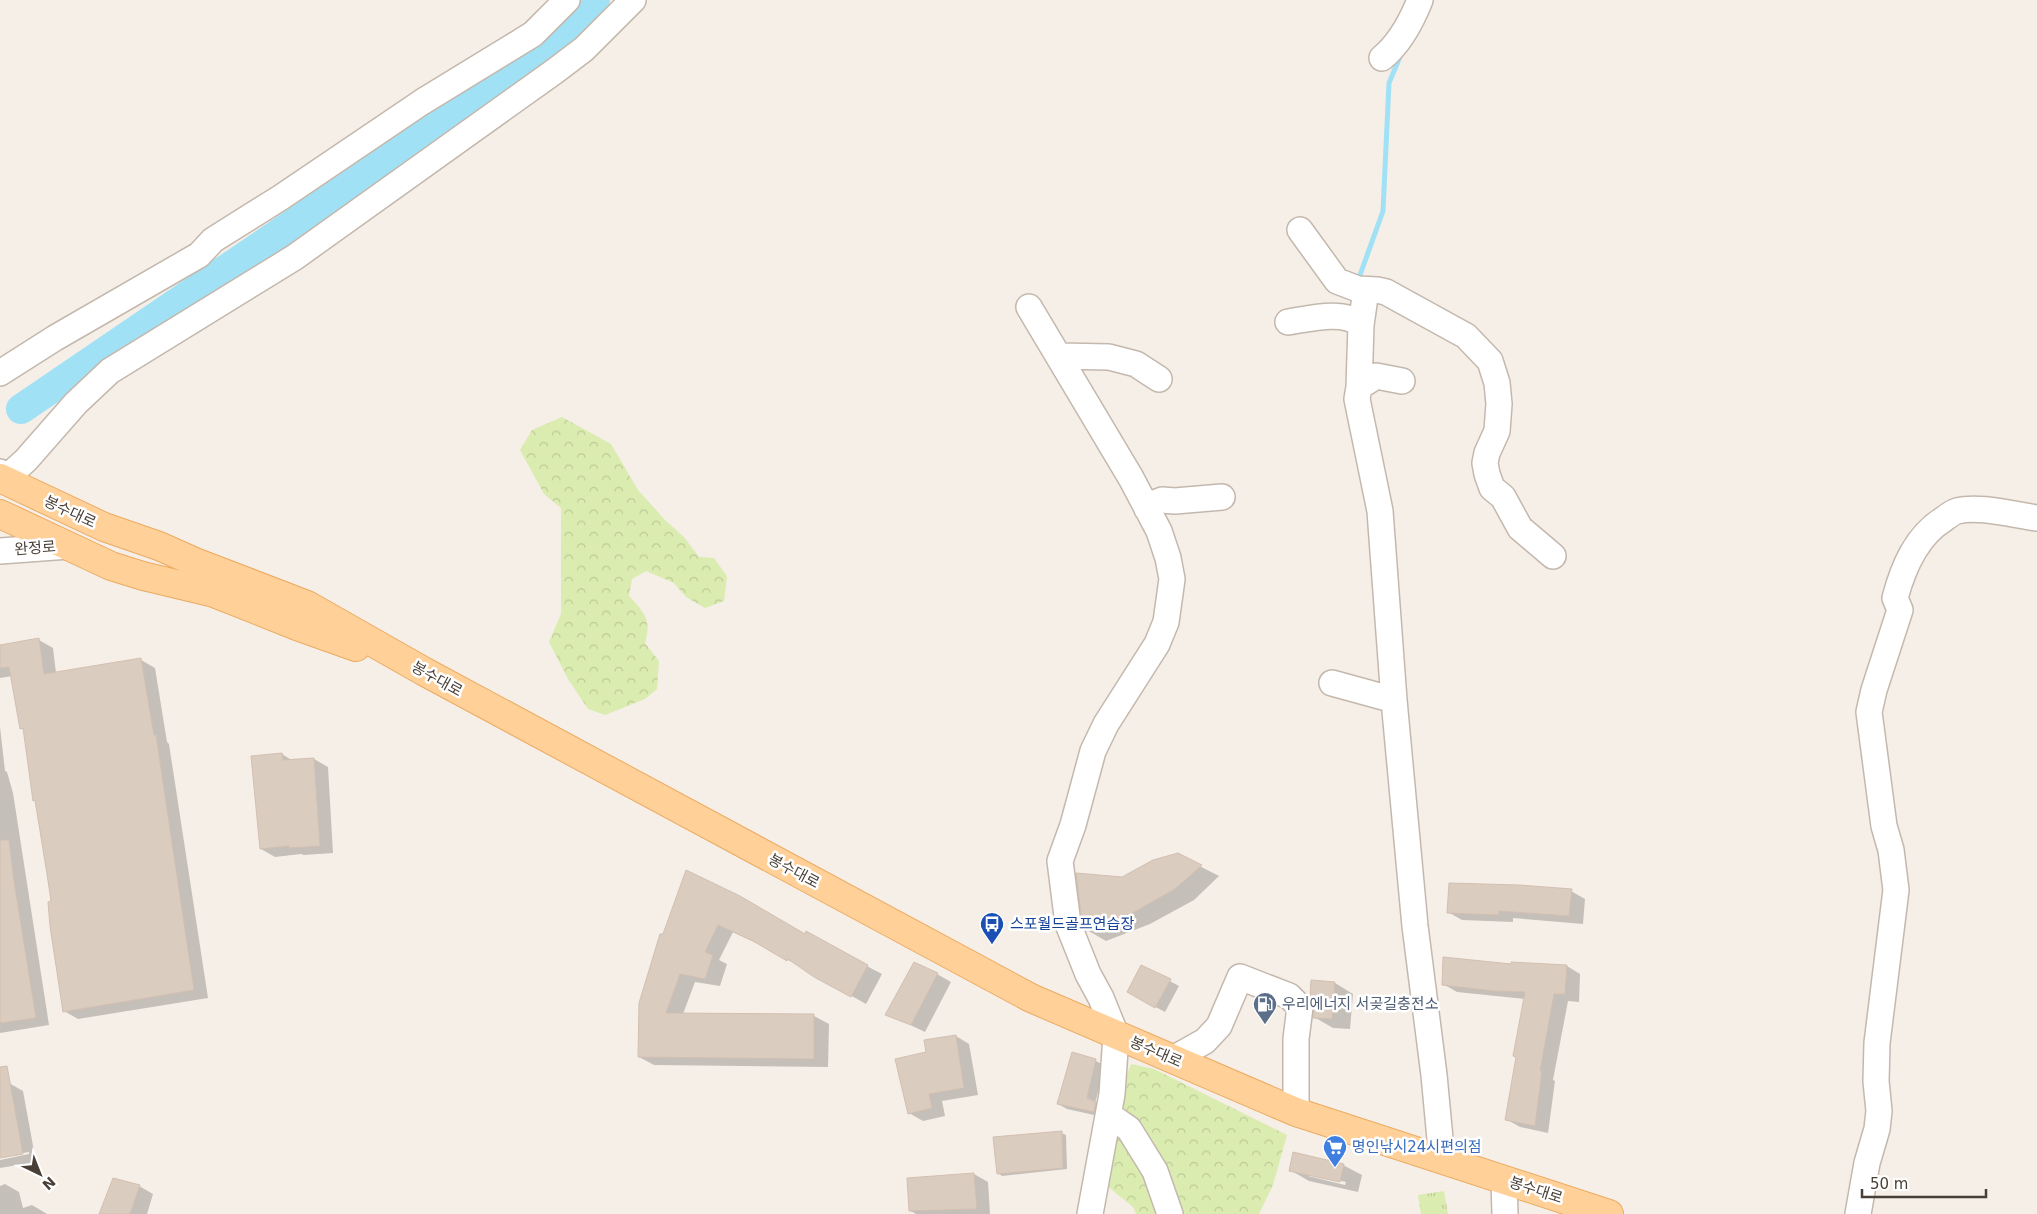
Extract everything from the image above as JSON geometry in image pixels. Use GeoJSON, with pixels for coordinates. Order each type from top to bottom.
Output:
{"type":"FeatureCollection","features":[{"type":"Feature","properties":{"kind":"main road","name":"봉수대로"},"geometry":{"type":"LineString","coordinates":[[1,477],[79,517],[159,546],[195,562],[307,605],[425,672],[1031,998],[1296,1112],[1610,1214]]}},
{"type":"Feature","properties":{"kind":"main road","name":"봉수대로"},"geometry":{"type":"LineString","coordinates":[[0,514],[111,566],[144,576],[214,592],[297,626],[425,672]]}},
{"type":"Feature","properties":{"kind":"main road"},"geometry":{"type":"LineString","coordinates":[[69,546],[118,548],[148,555],[195,562]]}},
{"type":"Feature","properties":{"kind":"street"},"geometry":{"type":"LineString","coordinates":[[0,373],[55,338],[199,255],[213,240],[280,198],[443,89],[533,34],[567,0]]}},
{"type":"Feature","properties":{"kind":"street"},"geometry":{"type":"LineString","coordinates":[[1,477],[26,460],[76,403],[110,371],[303,251],[554,72],[584,49],[633,0]]}},
{"type":"Feature","properties":{"kind":"street"},"geometry":{"type":"LineString","coordinates":[[1382,58],[1407,26],[1420,0]]}},
{"type":"Feature","properties":{"kind":"street"},"geometry":{"type":"LineString","coordinates":[[1300,230],[1337,281],[1349,287],[1386,292],[1466,336],[1490,361],[1497,383],[1499,404],[1496,431],[1485,463],[1487,474],[1492,488],[1503,497],[1520,528],[1553,556]]}},
{"type":"Feature","properties":{"kind":"street"},"geometry":{"type":"LineString","coordinates":[[1366,290],[1361,325],[1357,399],[1380,511],[1394,700],[1415,926],[1434,1075],[1442,1160]]}},
{"type":"Feature","properties":{"kind":"street"},"geometry":{"type":"LineString","coordinates":[[1029,307],[1159,530],[1168,558],[1172,579],[1166,622],[1157,644],[1106,724],[1093,751],[1073,825],[1060,861],[1068,924],[1116,1035],[1115,1066],[1109,1116],[1090,1214]]}},
{"type":"Feature","properties":{"kind":"street"},"geometry":{"type":"LineString","coordinates":[[1288,322],[1328,316],[1349,319],[1361,325]]}},
{"type":"Feature","properties":{"kind":"street"},"geometry":{"type":"LineString","coordinates":[[1059,356],[1109,357],[1136,364],[1159,379]]}},
{"type":"Feature","properties":{"kind":"street"},"geometry":{"type":"LineString","coordinates":[[1359,387],[1376,376],[1402,381]]}},
{"type":"Feature","properties":{"kind":"street"},"geometry":{"type":"LineString","coordinates":[[1147,509],[1152,504],[1162,500],[1176,501],[1222,497]]}},
{"type":"Feature","properties":{"kind":"street"},"geometry":{"type":"LineString","coordinates":[[1858,1214],[1867,1163],[1877,1129],[1879,1111],[1876,1081],[1877,1043],[1896,890],[1891,850],[1884,826],[1869,712],[1874,690],[1900,610],[1895,598],[1904,570],[1915,546],[1936,523],[1956,511],[1975,510],[2037,518]]}},
{"type":"Feature","properties":{"kind":"street","name":"완정로"},"geometry":{"type":"LineString","coordinates":[[0,551],[69,546]]}},
{"type":"Feature","properties":{"kind":"street"},"geometry":{"type":"LineString","coordinates":[[1332,683],[1394,700]]}},
{"type":"Feature","properties":{"kind":"street"},"geometry":{"type":"LineString","coordinates":[[1173,1059],[1205,1042],[1219,1026],[1240,977],[1289,996],[1300,1007],[1296,1039],[1296,1112]]}},
{"type":"Feature","properties":{"kind":"street"},"geometry":{"type":"LineString","coordinates":[[1109,1116],[1129,1129],[1134,1137],[1155,1171],[1170,1214]]}},
{"type":"Feature","properties":{"kind":"street"},"geometry":{"type":"LineString","coordinates":[[1504,1180],[1505,1214]]}},
{"type":"Feature","properties":{"kind":"green space"},"geometry":{"type":"Polygon","coordinates":[[[562,417],[611,444],[638,490],[666,521],[684,537],[699,557],[714,558],[727,576],[724,601],[705,608],[686,597],[674,583],[646,571],[632,579],[629,596],[645,617],[648,628],[645,643],[659,661],[657,689],[645,699],[605,715],[588,709],[568,679],[549,642],[561,614],[561,508],[544,494],[520,450],[532,430],[562,417]]]}},
{"type":"Feature","properties":{"kind":"green space"},"geometry":{"type":"Polygon","coordinates":[[[1131,1064],[1154,1069],[1287,1135],[1273,1185],[1259,1214],[1136,1214],[1133,1207],[1102,1182],[1119,1097],[1131,1064]]]}},
{"type":"Feature","properties":{"kind":"green space"},"geometry":{"type":"Polygon","coordinates":[[[1444,1191],[1448,1214],[1421,1214],[1418,1195],[1444,1191]]]}},
{"type":"Feature","properties":{"kind":"building"},"geometry":{"type":"Polygon","coordinates":[[[39,638],[44,674],[141,658],[154,735],[156,735],[194,990],[63,1012],[50,926],[48,902],[51,901],[35,800],[33,801],[23,728],[20,729],[9,667],[0,668],[0,645],[39,638]]]}},
{"type":"Feature","properties":{"kind":"building"},"geometry":{"type":"Polygon","coordinates":[[[282,753],[283,760],[314,758],[320,846],[289,848],[289,846],[260,849],[251,756],[282,753]]]}},
{"type":"Feature","properties":{"kind":"building"},"geometry":{"type":"Polygon","coordinates":[[[0,840],[9,840],[36,1018],[0,1023],[0,840]]]}},
{"type":"Feature","properties":{"kind":"building"},"geometry":{"type":"Polygon","coordinates":[[[1178,853],[1202,865],[1175,889],[1131,914],[1086,931],[1082,920],[1076,873],[1122,877],[1153,860],[1178,853]]]}},
{"type":"Feature","properties":{"kind":"building"},"geometry":{"type":"Polygon","coordinates":[[[686,870],[740,896],[805,934],[806,931],[868,965],[851,997],[814,977],[788,959],[787,961],[753,941],[718,925],[705,952],[713,955],[705,979],[680,974],[666,1013],[814,1014],[814,1059],[638,1057],[639,1003],[660,934],[663,934],[686,870]]]}},
{"type":"Feature","properties":{"kind":"building"},"geometry":{"type":"Polygon","coordinates":[[[1449,883],[1572,889],[1569,916],[1499,911],[1499,915],[1447,913],[1449,883]]]}},
{"type":"Feature","properties":{"kind":"building"},"geometry":{"type":"Polygon","coordinates":[[[1443,957],[1511,964],[1511,962],[1567,965],[1565,994],[1554,994],[1540,1071],[1542,1071],[1535,1126],[1505,1120],[1516,1057],[1513,1056],[1525,992],[1494,991],[1442,985],[1443,957]]]}},
{"type":"Feature","properties":{"kind":"building"},"geometry":{"type":"Polygon","coordinates":[[[914,962],[938,973],[911,1025],[885,1015],[914,962]]]}},
{"type":"Feature","properties":{"kind":"building"},"geometry":{"type":"Polygon","coordinates":[[[1141,965],[1171,979],[1155,1008],[1127,992],[1141,965]]]}},
{"type":"Feature","properties":{"kind":"building"},"geometry":{"type":"Polygon","coordinates":[[[1311,980],[1335,982],[1332,1019],[1313,1018],[1314,1003],[1310,996],[1311,980]]]}},
{"type":"Feature","properties":{"kind":"building"},"geometry":{"type":"Polygon","coordinates":[[[956,1035],[964,1088],[929,1094],[932,1108],[908,1114],[895,1059],[926,1052],[924,1040],[956,1035]]]}},
{"type":"Feature","properties":{"kind":"building"},"geometry":{"type":"Polygon","coordinates":[[[1072,1052],[1096,1059],[1087,1098],[1096,1102],[1094,1112],[1057,1104],[1072,1052]]]}},
{"type":"Feature","properties":{"kind":"building"},"geometry":{"type":"Polygon","coordinates":[[[7,1066],[23,1154],[0,1158],[0,1067],[7,1066]]]}},
{"type":"Feature","properties":{"kind":"building"},"geometry":{"type":"Polygon","coordinates":[[[1062,1131],[1063,1168],[997,1174],[993,1137],[1062,1131]]]}},
{"type":"Feature","properties":{"kind":"building"},"geometry":{"type":"Polygon","coordinates":[[[1293,1152],[1344,1164],[1340,1182],[1289,1171],[1293,1152]]]}},
{"type":"Feature","properties":{"kind":"building"},"geometry":{"type":"Polygon","coordinates":[[[974,1173],[977,1209],[909,1211],[907,1178],[974,1173]]]}},
{"type":"Feature","properties":{"kind":"building"},"geometry":{"type":"Polygon","coordinates":[[[113,1178],[140,1185],[130,1214],[99,1214],[113,1178]]]}},
{"type":"Feature","properties":{"kind":"waterway"},"geometry":{"type":"LineString","coordinates":[[21,409],[547,51],[595,0]]}},
{"type":"Feature","properties":{"kind":"waterway"},"geometry":{"type":"LineString","coordinates":[[1360,275],[1383,211],[1389,83],[1402,52]]}},
{"type":"Feature","properties":{"kind":"place","name":"스포월드골프연습장"},"geometry":{"type":"Point","coordinates":[992,945]}},
{"type":"Feature","properties":{"kind":"place","name":"우리에너지 서곶길충전소"},"geometry":{"type":"Point","coordinates":[1265,1025]}},
{"type":"Feature","properties":{"kind":"place","name":"명인낚시24시편의점"},"geometry":{"type":"Point","coordinates":[1335,1168]}}]}
